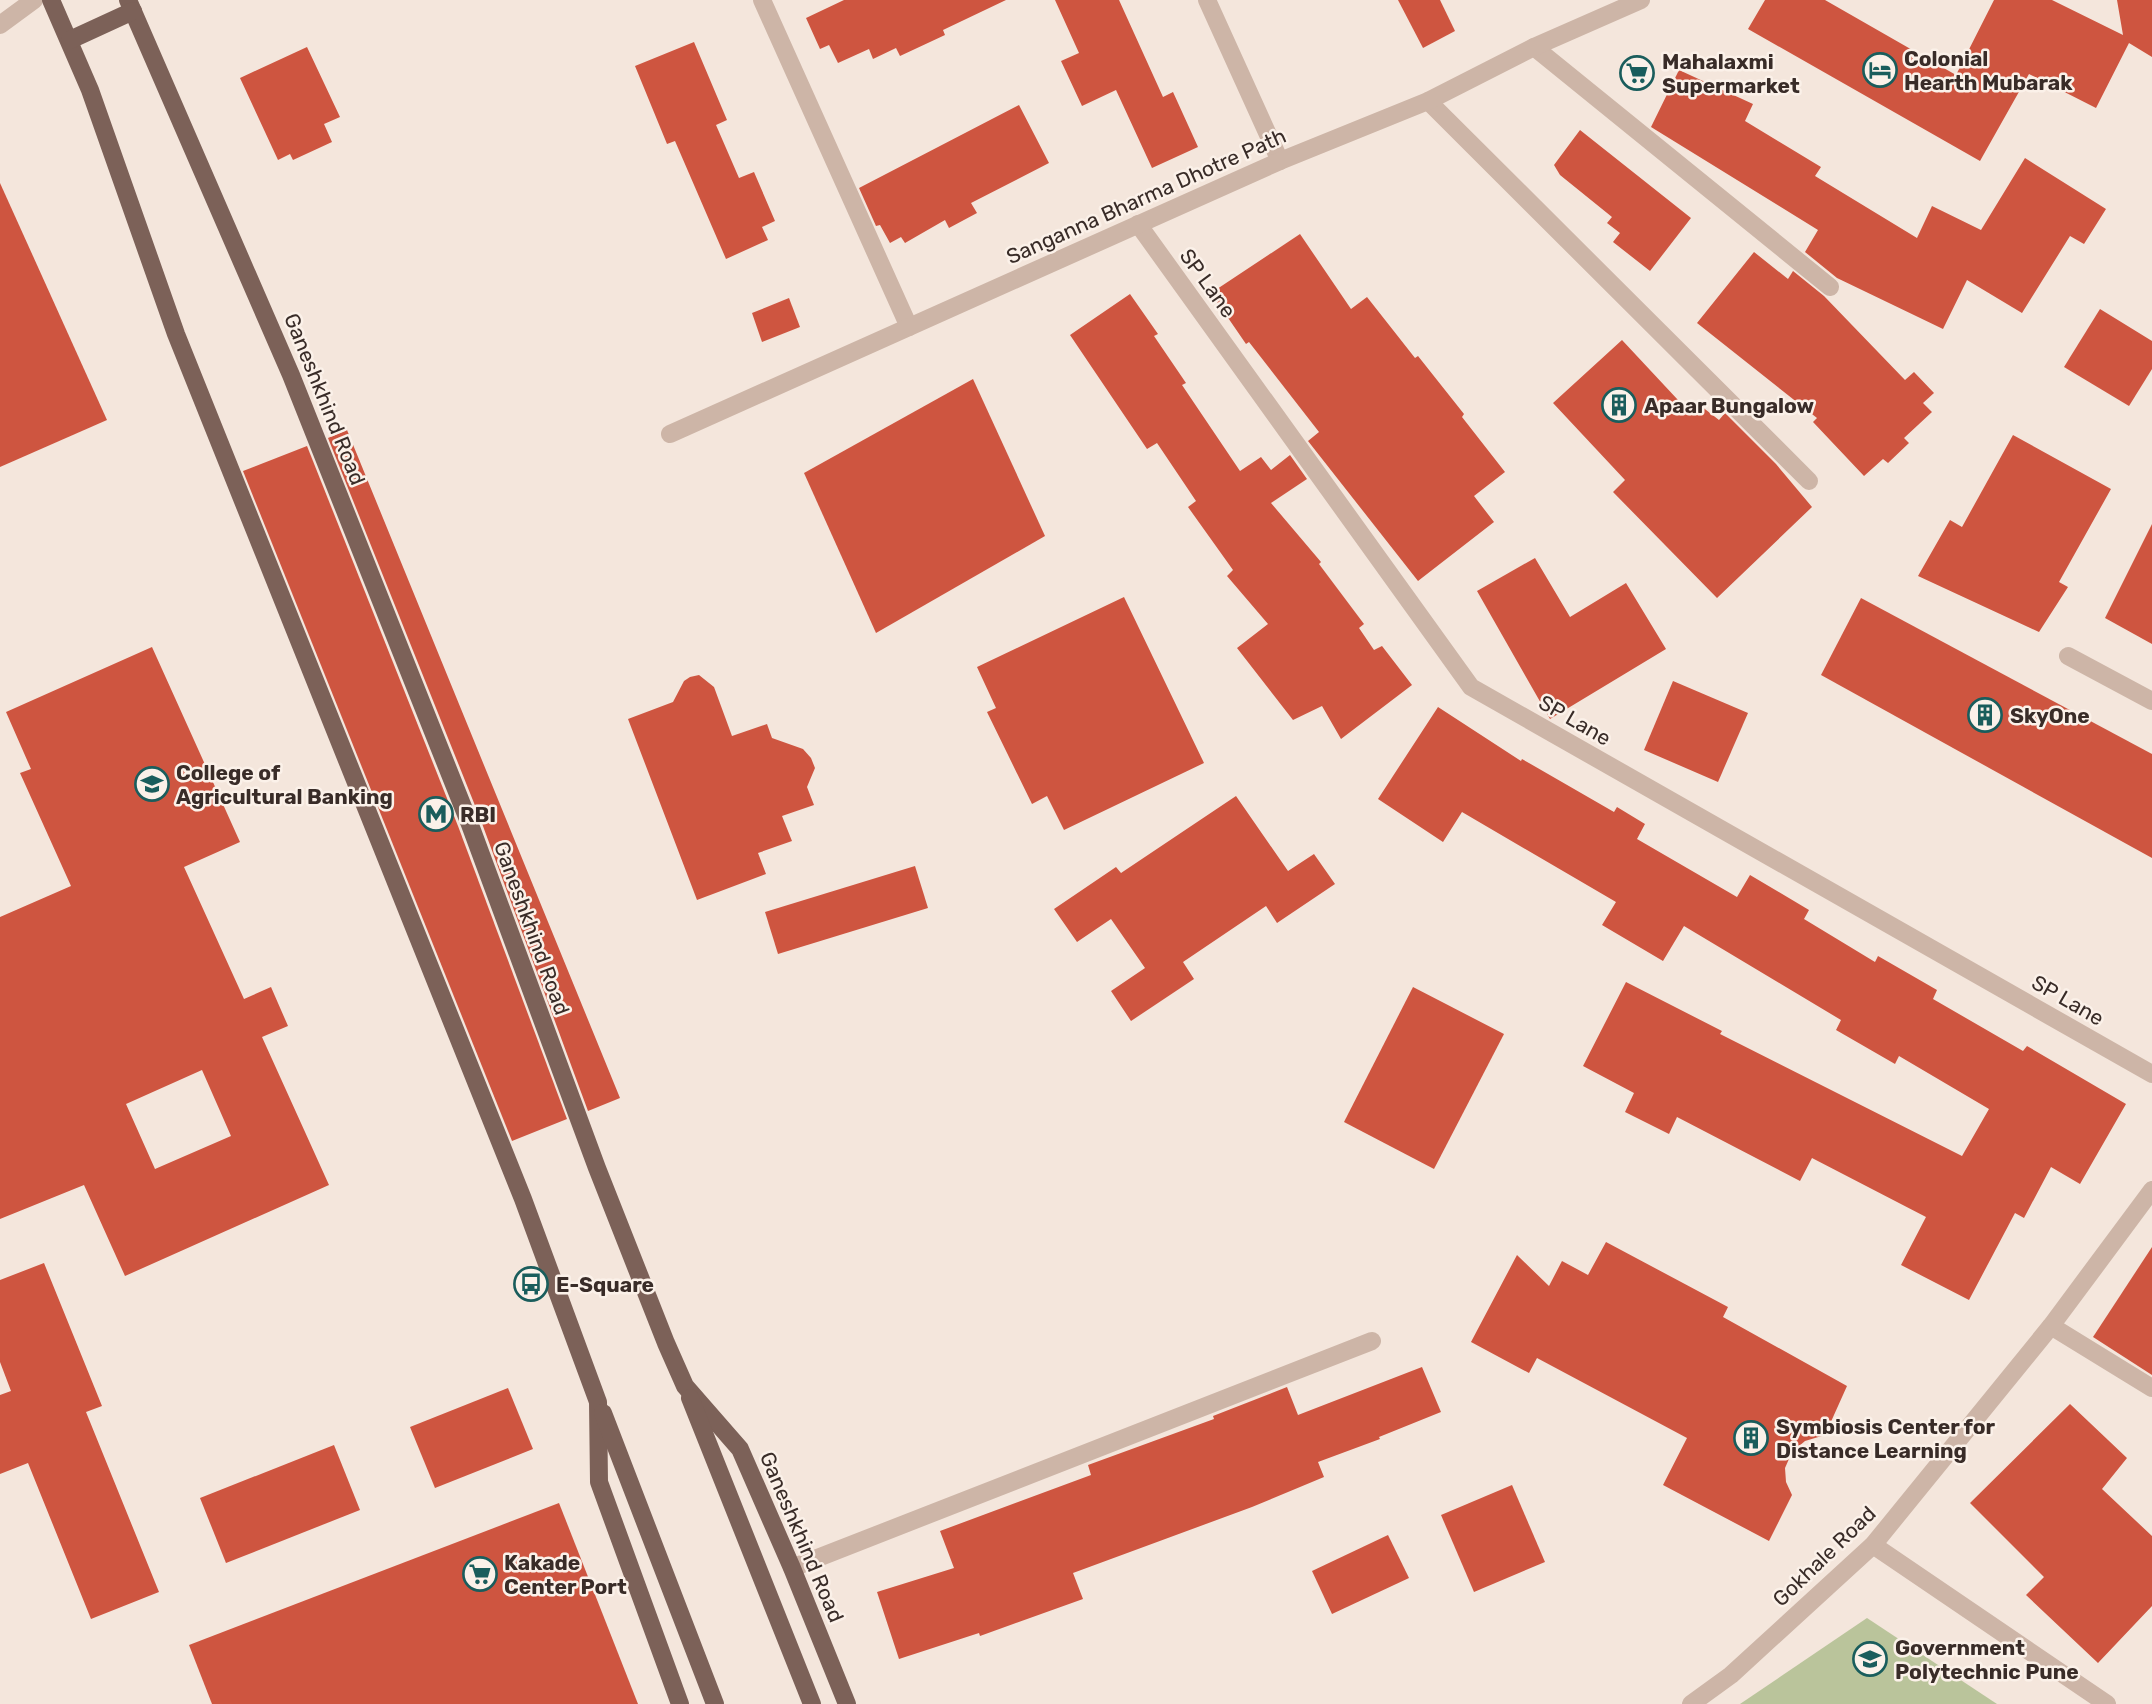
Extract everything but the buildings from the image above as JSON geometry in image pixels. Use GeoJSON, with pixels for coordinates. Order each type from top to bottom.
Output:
{"type":"FeatureCollection","features":[{"type":"Feature","properties":{"kind":"main road"},"geometry":{"type":"LineString","coordinates":[[51,0],[70,40],[176,334],[518,1187],[715,1704]]}},
{"type":"Feature","properties":{"kind":"main road"},"geometry":{"type":"LineString","coordinates":[[70,40],[130,5]]}},
{"type":"Feature","properties":{"kind":"main road","name":"Ganeshkhind Road"},"geometry":{"type":"LineString","coordinates":[[130,5],[302,401],[469,822],[597,1168],[685,1386],[740,1449],[847,1704]]}},
{"type":"Feature","properties":{"kind":"main road"},"geometry":{"type":"LineString","coordinates":[[685,1386],[812,1704]]}},
{"type":"Feature","properties":{"kind":"main road"},"geometry":{"type":"LineString","coordinates":[[598,1402],[599,1482],[680,1704]]}},
{"type":"Feature","properties":{"kind":"street"},"geometry":{"type":"LineString","coordinates":[[0,26],[34,0]]}},
{"type":"Feature","properties":{"kind":"street"},"geometry":{"type":"LineString","coordinates":[[762,0],[909,327]]}},
{"type":"Feature","properties":{"kind":"street"},"geometry":{"type":"LineString","coordinates":[[1207,0],[1280,161]]}},
{"type":"Feature","properties":{"kind":"street","name":"Sanganna Bharma Dhotre Path"},"geometry":{"type":"LineString","coordinates":[[670,434],[1280,161],[1428,101],[1534,47],[1641,0]]}},
{"type":"Feature","properties":{"kind":"street"},"geometry":{"type":"LineString","coordinates":[[1534,47],[1830,287]]}},
{"type":"Feature","properties":{"kind":"street"},"geometry":{"type":"LineString","coordinates":[[1428,101],[1809,481]]}},
{"type":"Feature","properties":{"kind":"street","name":"SP Lane"},"geometry":{"type":"LineString","coordinates":[[1138,224],[1471,687],[2152,1074]]}},
{"type":"Feature","properties":{"kind":"street"},"geometry":{"type":"LineString","coordinates":[[2067,656],[2152,701]]}},
{"type":"Feature","properties":{"kind":"street","name":"Gokhale Road"},"geometry":{"type":"LineString","coordinates":[[1691,1704],[1731,1675],[1873,1545],[2052,1326],[2152,1190]]}},
{"type":"Feature","properties":{"kind":"street"},"geometry":{"type":"LineString","coordinates":[[2052,1326],[2152,1388]]}},
{"type":"Feature","properties":{"kind":"street"},"geometry":{"type":"LineString","coordinates":[[792,1568],[1372,1341]]}},
{"type":"Feature","properties":{"kind":"street"},"geometry":{"type":"LineString","coordinates":[[1873,1545],[2107,1704]]}},
{"type":"Feature","properties":{"kind":"green space","name":"Government Polytechnic Pune"},"geometry":{"type":"Polygon","coordinates":[[[1867,1618],[1997,1704],[1740,1704],[1867,1618]]]}},
{"type":"Feature","properties":{"kind":"place","name":"Colonial Hearth Mubarak"},"geometry":{"type":"Point","coordinates":[1880,70]}},
{"type":"Feature","properties":{"kind":"place","name":"Mahalaxmi Supermarket"},"geometry":{"type":"Point","coordinates":[1637,73]}},
{"type":"Feature","properties":{"kind":"place","name":"Apaar Bungalow"},"geometry":{"type":"Point","coordinates":[1619,405]}},
{"type":"Feature","properties":{"kind":"place","name":"SkyOne"},"geometry":{"type":"Point","coordinates":[1985,715]}},
{"type":"Feature","properties":{"kind":"place","name":"College of Agricultural Banking"},"geometry":{"type":"Point","coordinates":[152,784]}},
{"type":"Feature","properties":{"kind":"place","name":"RBI"},"geometry":{"type":"Point","coordinates":[436,814]}},
{"type":"Feature","properties":{"kind":"place","name":"E-Square"},"geometry":{"type":"Point","coordinates":[531,1284]}},
{"type":"Feature","properties":{"kind":"place","name":"Symbiosis Center for Distance Learning"},"geometry":{"type":"Point","coordinates":[1751,1438]}},
{"type":"Feature","properties":{"kind":"place","name":"Kakade Center Port"},"geometry":{"type":"Point","coordinates":[480,1574]}},
{"type":"Feature","properties":{"kind":"place","name":"Government Polytechnic Pune"},"geometry":{"type":"Point","coordinates":[1870,1659]}}]}
